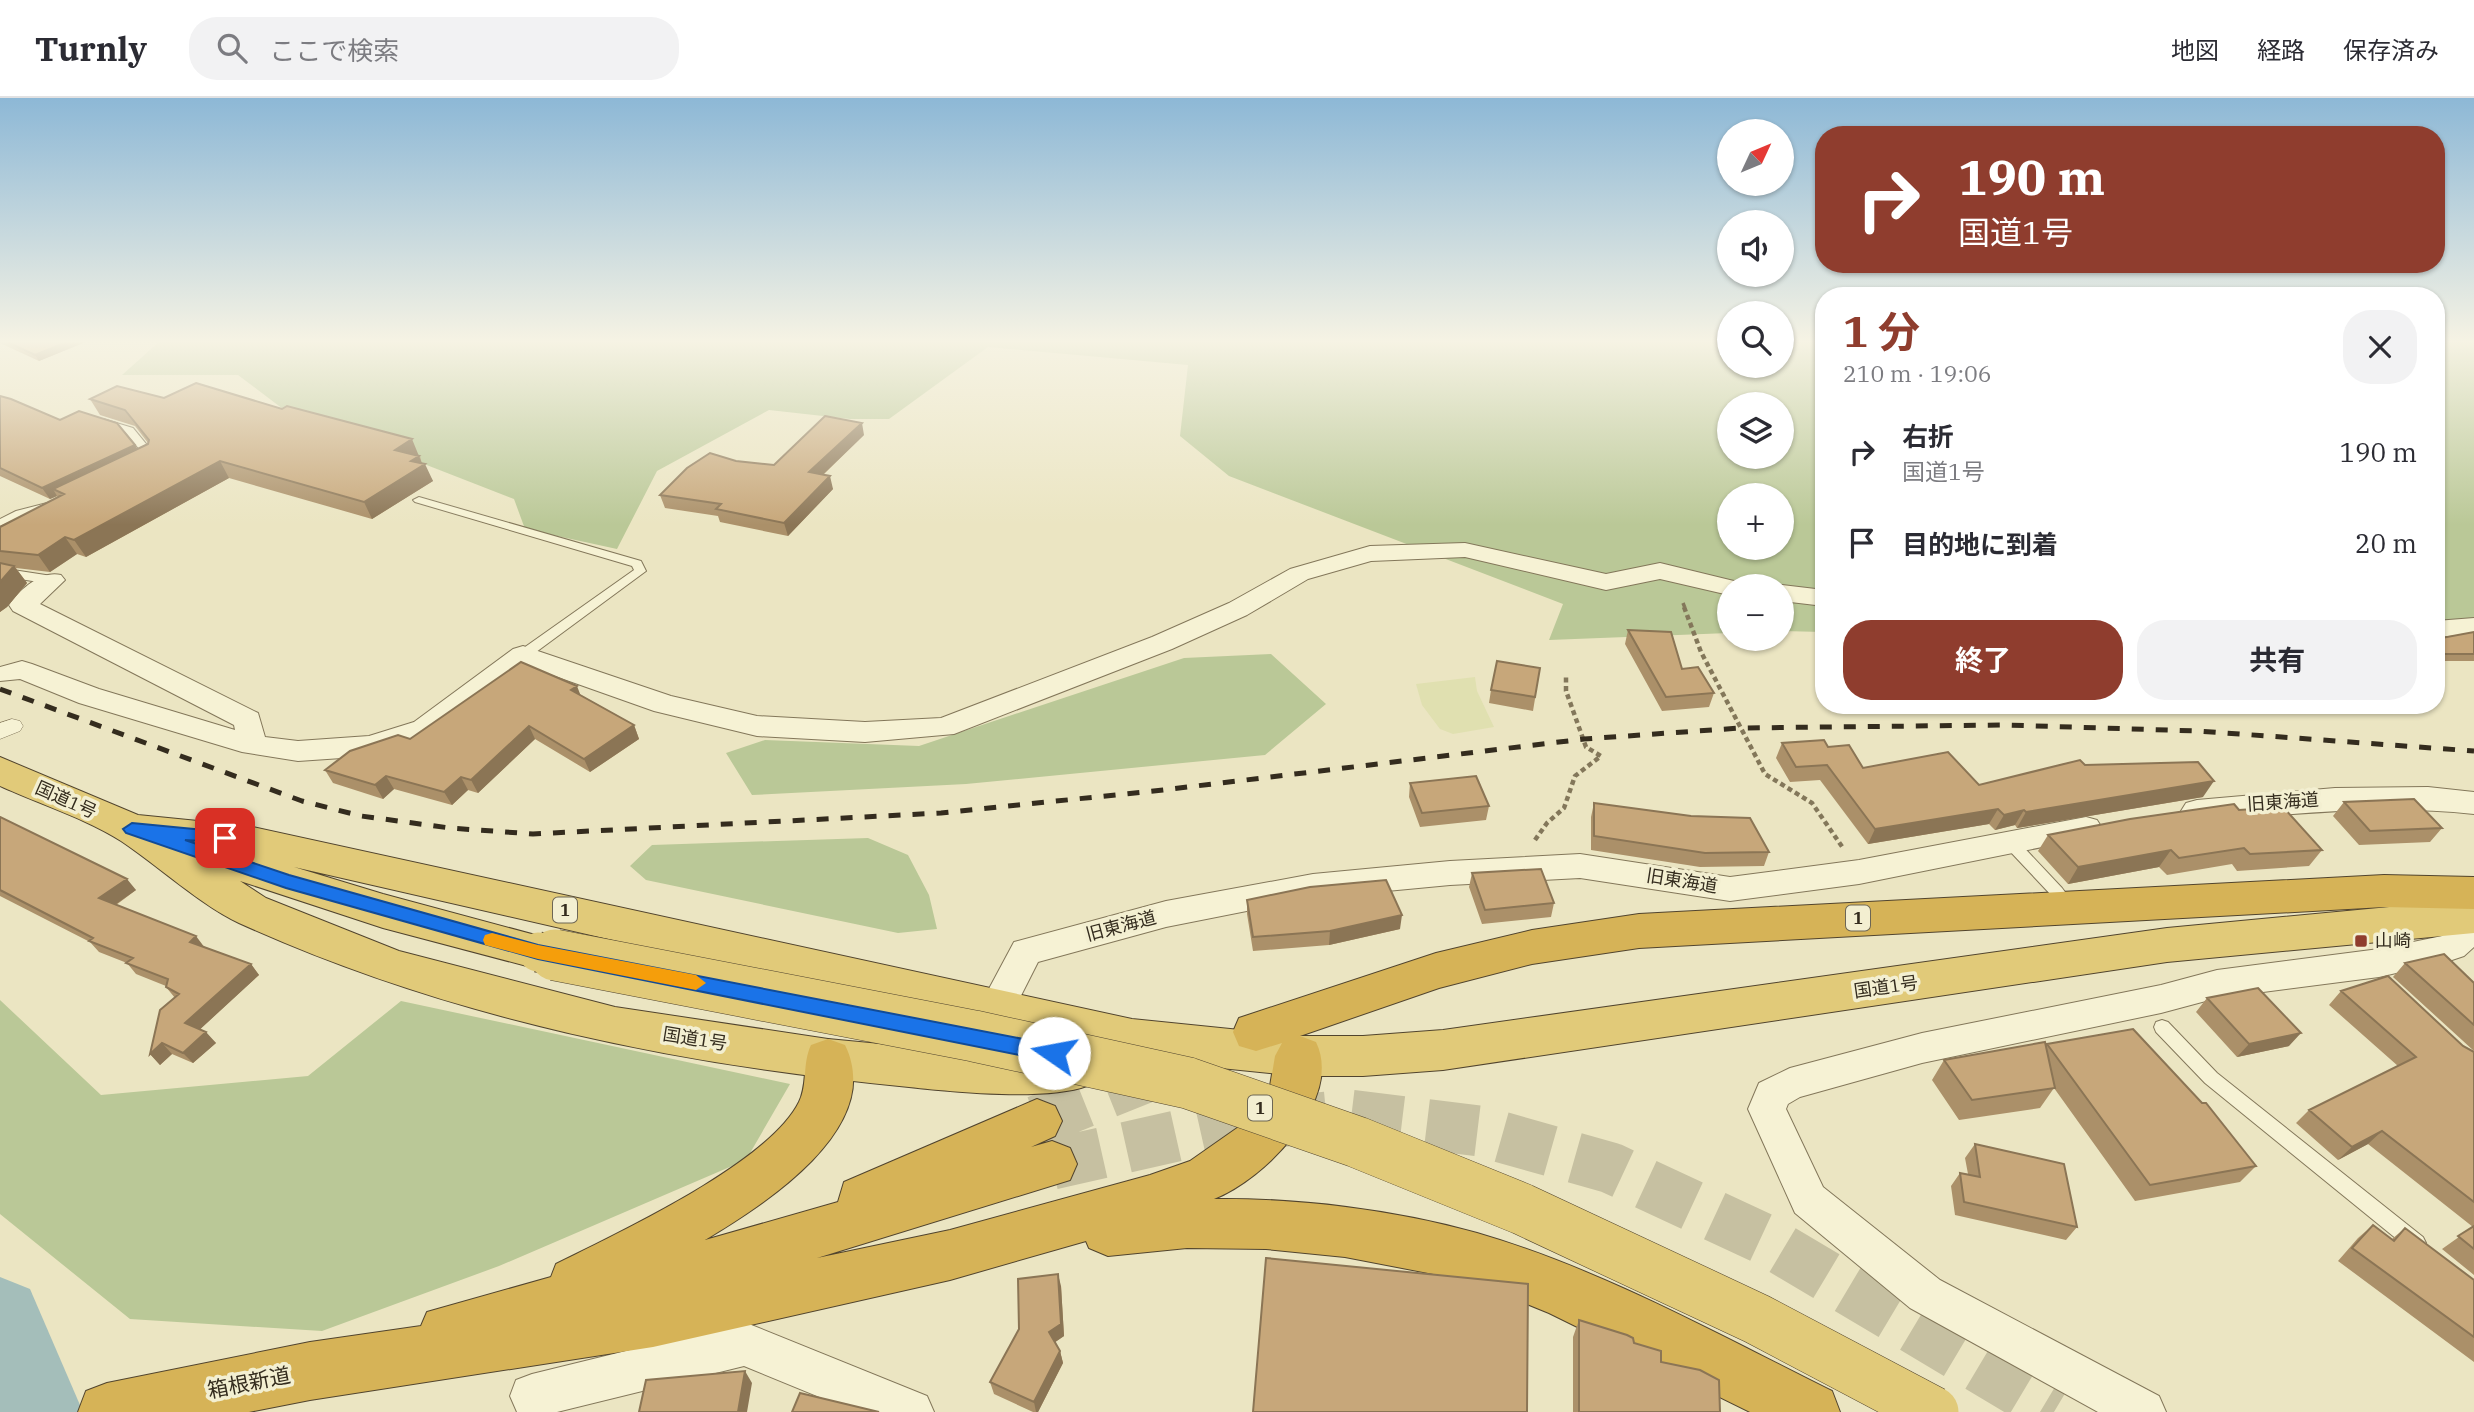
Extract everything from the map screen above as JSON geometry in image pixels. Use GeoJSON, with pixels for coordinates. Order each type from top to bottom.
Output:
{"type":"FeatureCollection","features":[{"type":"Feature","properties":{"kind":"highway","name":"国道1号"},"geometry":{"type":"LineString","coordinates":[[0,770],[132,829],[251,910],[391,967],[615,1026],[828,1059],[964,1072],[1181,1071],[1299,1056]]}},
{"type":"Feature","properties":{"kind":"highway","name":"国道1号"},"geometry":{"type":"LineString","coordinates":[[132,829],[248,841],[1132,1039],[1299,1056],[1363,1056],[1443,1050],[2167,945],[2474,916]]}},
{"type":"Feature","properties":{"kind":"highway","name":"1"},"geometry":{"type":"LineString","coordinates":[[132,829],[274,877],[538,952],[974,1036],[1188,1083],[1357,1142],[1521,1209],[1757,1319],[1933,1412]]}},
{"type":"Feature","properties":{"kind":"highway","name":"1"},"geometry":{"type":"LineString","coordinates":[[1256,1032],[1436,971],[1532,947],[1639,931],[2384,891],[2474,893]]}},
{"type":"Feature","properties":{"kind":"highway","name":"1"},"geometry":{"type":"LineString","coordinates":[[310,1371],[653,1320],[950,1255],[1150,1199],[1207,1178],[1258,1142],[1278,1119],[1295,1088],[1299,1056]]}},
{"type":"Feature","properties":{"kind":"highway","name":"1"},"geometry":{"type":"LineString","coordinates":[[527,1309],[666,1235],[760,1175],[797,1146],[821,1112],[828,1084],[828,1059]]}},
{"type":"Feature","properties":{"kind":"highway","name":"1"},"geometry":{"type":"LineString","coordinates":[[310,1371],[527,1309],[681,1273],[759,1248],[1044,1143]]}},
{"type":"Feature","properties":{"kind":"highway","name":"1"},"geometry":{"type":"LineString","coordinates":[[950,1255],[1150,1225],[1245,1223],[1354,1231],[1482,1260],[1601,1307],[1811,1412]]}},
{"type":"Feature","properties":{"kind":"highway","name":"箱根新道"},"geometry":{"type":"LineString","coordinates":[[107,1412],[310,1371]]}},
{"type":"Feature","properties":{"kind":"street"},"geometry":{"type":"LineString","coordinates":[[6,674],[22,670],[89,696],[252,745],[298,751],[371,746],[424,729],[523,655],[664,704],[757,726],[865,732],[944,727],[1162,643],[1238,609],[1299,574],[1370,554],[1465,551],[1606,582],[1660,571],[1717,584]]}},
{"type":"Feature","properties":{"kind":"street"},"geometry":{"type":"LineString","coordinates":[[52,580],[22,605],[248,720],[252,745]]}},
{"type":"Feature","properties":{"kind":"street"},"geometry":{"type":"LineString","coordinates":[[1794,594],[1815,597]]}},
{"type":"Feature","properties":{"kind":"street"},"geometry":{"type":"LineString","coordinates":[[2445,628],[2474,626]]}},
{"type":"Feature","properties":{"kind":"street","name":"旧東海道"},"geometry":{"type":"LineString","coordinates":[[2170,814],[2233,806],[2335,799],[2428,798],[2474,803]]}},
{"type":"Feature","properties":{"kind":"street","name":"旧東海道"},"geometry":{"type":"LineString","coordinates":[[964,1072],[1026,952],[1166,914],[1313,887],[1542,867],[1580,866],[1730,889],[1859,872],[2119,822]]}},
{"type":"Feature","properties":{"kind":"street"},"geometry":{"type":"LineString","coordinates":[[2143,1412],[1924,1293],[1809,1200],[1766,1109],[1772,1094],[1790,1084],[1922,1048],[2161,999],[2217,984],[2374,974],[2452,947],[2474,927]]}},
{"type":"Feature","properties":{"kind":"street"},"geometry":{"type":"LineString","coordinates":[[532,1396],[744,1344],[911,1412]]}},
{"type":"Feature","properties":{"kind":"lane"},"geometry":{"type":"LineString","coordinates":[[96,419],[130,430],[152,458],[140,464]]}},
{"type":"Feature","properties":{"kind":"lane"},"geometry":{"type":"LineString","coordinates":[[0,523],[20,513],[69,498]]}},
{"type":"Feature","properties":{"kind":"lane"},"geometry":{"type":"LineString","coordinates":[[419,500],[637,564],[640,571],[523,655]]}},
{"type":"Feature","properties":{"kind":"lane"},"geometry":{"type":"LineString","coordinates":[[0,572],[52,580]]}},
{"type":"Feature","properties":{"kind":"lane"},"geometry":{"type":"LineString","coordinates":[[2010,842],[2057,892]]}},
{"type":"Feature","properties":{"kind":"lane"},"geometry":{"type":"LineString","coordinates":[[2162,1027],[2211,1078],[2432,1256]]}},
{"type":"Feature","properties":{"kind":"path"},"geometry":{"type":"LineString","coordinates":[[1682,603],[1701,652],[1765,774],[1812,803],[1859,872]]}},
{"type":"Feature","properties":{"kind":"path"},"geometry":{"type":"LineString","coordinates":[[1542,867],[1535,837],[1564,808],[1570,784],[1575,776],[1601,756],[1586,747],[1566,691],[1566,675]]}},
{"type":"Feature","properties":{"kind":"green space"},"geometry":{"type":"Polygon","coordinates":[[[274,402],[912,402],[889,419],[850,419],[769,410],[657,471],[617,549],[525,529],[514,499],[283,409],[274,402]]]}},
{"type":"Feature","properties":{"kind":"green space"},"geometry":{"type":"Polygon","coordinates":[[[1184,402],[1717,402],[1717,469],[1794,469],[1794,402],[1815,402],[1815,632],[1794,631],[1794,574],[1717,574],[1717,633],[1549,640],[1563,604],[1229,476],[1180,436],[1184,402]]]}},
{"type":"Feature","properties":{"kind":"green space"},"geometry":{"type":"Polygon","coordinates":[[[2445,402],[2474,402],[2474,631],[2445,641],[2445,402]]]}},
{"type":"Feature","properties":{"kind":"green space"},"geometry":{"type":"Polygon","coordinates":[[[1271,654],[1326,704],[1265,755],[966,784],[752,795],[726,753],[765,740],[919,746],[1184,658],[1271,654]]]}},
{"type":"Feature","properties":{"kind":"green space"},"geometry":{"type":"Polygon","coordinates":[[[1475,677],[1477,691],[1494,727],[1453,734],[1440,729],[1422,705],[1416,684],[1475,677]]]}},
{"type":"Feature","properties":{"kind":"green space"},"geometry":{"type":"Polygon","coordinates":[[[868,838],[908,855],[929,895],[937,929],[898,933],[646,880],[630,866],[652,845],[868,838]]]}},
{"type":"Feature","properties":{"kind":"green space"},"geometry":{"type":"Polygon","coordinates":[[[0,1000],[101,1095],[308,1076],[401,1001],[790,1084],[746,1160],[499,1266],[322,1331],[130,1319],[0,1214],[0,1000]]]}},
{"type":"Feature","properties":{"kind":"building"},"geometry":{"type":"Polygon","coordinates":[[[0,402],[19,402],[60,420],[79,411],[117,423],[135,445],[42,488],[0,468],[0,402]]]}},
{"type":"Feature","properties":{"kind":"building"},"geometry":{"type":"Polygon","coordinates":[[[101,402],[260,402],[282,409],[287,406],[412,439],[395,450],[419,456],[411,461],[425,464],[364,502],[220,461],[74,540],[65,537],[38,555],[0,551],[0,527],[64,494],[53,489],[148,444],[149,440],[125,410],[101,402]]]}},
{"type":"Feature","properties":{"kind":"building"},"geometry":{"type":"Polygon","coordinates":[[[825,416],[862,423],[809,472],[830,476],[784,523],[716,509],[721,504],[660,495],[687,468],[710,453],[736,461],[774,465],[825,416]]]}},
{"type":"Feature","properties":{"kind":"building"},"geometry":{"type":"Polygon","coordinates":[[[0,563],[14,566],[0,582],[0,563]]]}},
{"type":"Feature","properties":{"kind":"building"},"geometry":{"type":"Polygon","coordinates":[[[1628,630],[1671,632],[1682,669],[1698,667],[1714,693],[1666,697],[1628,630]]]}},
{"type":"Feature","properties":{"kind":"building"},"geometry":{"type":"Polygon","coordinates":[[[2474,632],[2474,654],[2445,654],[2445,637],[2474,632]]]}},
{"type":"Feature","properties":{"kind":"building"},"geometry":{"type":"Polygon","coordinates":[[[1497,661],[1540,668],[1535,697],[1491,690],[1497,661]]]}},
{"type":"Feature","properties":{"kind":"building"},"geometry":{"type":"Polygon","coordinates":[[[521,662],[577,686],[571,690],[634,725],[584,759],[529,726],[471,780],[461,777],[444,792],[386,776],[375,785],[325,770],[350,751],[398,735],[410,739],[521,662]]]}},
{"type":"Feature","properties":{"kind":"building"},"geometry":{"type":"Polygon","coordinates":[[[1824,740],[1828,747],[1849,745],[1863,768],[1948,752],[1979,785],[2080,760],[2085,765],[2198,762],[2214,781],[2026,812],[2024,810],[2004,815],[1998,809],[1875,829],[1827,765],[1796,767],[1782,743],[1824,740]]]}},
{"type":"Feature","properties":{"kind":"building"},"geometry":{"type":"Polygon","coordinates":[[[1476,776],[1489,806],[1422,813],[1410,783],[1476,776]]]}},
{"type":"Feature","properties":{"kind":"building"},"geometry":{"type":"Polygon","coordinates":[[[2414,799],[2442,828],[2370,831],[2344,802],[2414,799]]]}},
{"type":"Feature","properties":{"kind":"building"},"geometry":{"type":"Polygon","coordinates":[[[1594,803],[1691,816],[1750,818],[1769,852],[1705,853],[1594,836],[1594,803]]]}},
{"type":"Feature","properties":{"kind":"building"},"geometry":{"type":"Polygon","coordinates":[[[2234,804],[2239,810],[2283,807],[2322,850],[2250,854],[2244,848],[2179,858],[2171,850],[2078,867],[2048,835],[2130,819],[2234,804]]]}},
{"type":"Feature","properties":{"kind":"building"},"geometry":{"type":"Polygon","coordinates":[[[0,817],[127,879],[99,898],[196,936],[190,942],[251,964],[185,1023],[206,1032],[183,1053],[162,1043],[150,1054],[160,1010],[179,994],[166,987],[168,979],[126,963],[133,958],[89,941],[93,938],[0,890],[0,817]]]}},
{"type":"Feature","properties":{"kind":"building"},"geometry":{"type":"Polygon","coordinates":[[[1541,869],[1554,903],[1485,910],[1472,873],[1541,869]]]}},
{"type":"Feature","properties":{"kind":"building"},"geometry":{"type":"Polygon","coordinates":[[[1386,880],[1402,915],[1330,931],[1253,937],[1247,900],[1310,887],[1386,880]]]}},
{"type":"Feature","properties":{"kind":"building"},"geometry":{"type":"Polygon","coordinates":[[[2444,954],[2474,983],[2474,1025],[2405,963],[2444,954]]]}},
{"type":"Feature","properties":{"kind":"building"},"geometry":{"type":"Polygon","coordinates":[[[2388,976],[2463,1046],[2474,1052],[2474,1202],[2382,1131],[2352,1147],[2309,1110],[2416,1057],[2341,991],[2388,976]]]}},
{"type":"Feature","properties":{"kind":"building"},"geometry":{"type":"Polygon","coordinates":[[[2258,988],[2301,1033],[2249,1044],[2207,998],[2258,988]]]}},
{"type":"Feature","properties":{"kind":"building"},"geometry":{"type":"Polygon","coordinates":[[[2133,1029],[2202,1103],[2206,1103],[2256,1166],[2150,1185],[2047,1044],[2133,1029]]]}},
{"type":"Feature","properties":{"kind":"building"},"geometry":{"type":"Polygon","coordinates":[[[2045,1042],[2055,1088],[1972,1100],[1944,1060],[2045,1042]]]}},
{"type":"Feature","properties":{"kind":"building"},"geometry":{"type":"Polygon","coordinates":[[[1975,1144],[2064,1164],[2077,1227],[1964,1202],[1960,1173],[1980,1177],[1975,1144]]]}},
{"type":"Feature","properties":{"kind":"building"},"geometry":{"type":"Polygon","coordinates":[[[2373,1225],[2394,1241],[2405,1228],[2474,1280],[2474,1337],[2352,1248],[2373,1225]]]}},
{"type":"Feature","properties":{"kind":"building"},"geometry":{"type":"Polygon","coordinates":[[[2474,1226],[2474,1249],[2458,1236],[2474,1226]]]}},
{"type":"Feature","properties":{"kind":"building"},"geometry":{"type":"Polygon","coordinates":[[[1266,1258],[1528,1284],[1527,1412],[1253,1412],[1266,1258]]]}},
{"type":"Feature","properties":{"kind":"building"},"geometry":{"type":"Polygon","coordinates":[[[1058,1274],[1061,1324],[1049,1332],[1060,1351],[1034,1402],[990,1382],[1019,1329],[1018,1279],[1058,1274]]]}},
{"type":"Feature","properties":{"kind":"building"},"geometry":{"type":"Polygon","coordinates":[[[1579,1320],[1627,1335],[1633,1338],[1634,1343],[1661,1351],[1661,1362],[1700,1370],[1719,1380],[1720,1412],[1579,1412],[1579,1320]]]}},
{"type":"Feature","properties":{"kind":"building"},"geometry":{"type":"Polygon","coordinates":[[[745,1371],[738,1412],[639,1412],[646,1380],[745,1371]]]}},
{"type":"Feature","properties":{"kind":"building"},"geometry":{"type":"Polygon","coordinates":[[[800,1393],[879,1412],[792,1412],[800,1393]]]}},
{"type":"Feature","properties":{"kind":"waterway"},"geometry":{"type":"LineString","coordinates":[[0,1319],[38,1412]]}},
{"type":"Feature","properties":{"kind":"tunnel"},"geometry":{"type":"LineString","coordinates":[[1037,1121],[1159,1072]]}},
{"type":"Feature","properties":{"kind":"tunnel"},"geometry":{"type":"LineString","coordinates":[[1052,1164],[1208,1129],[1348,1115],[1480,1131],[1611,1168],[1764,1239],[2054,1412]]}},
{"type":"Feature","properties":{"kind":"railway"},"geometry":{"type":"LineString","coordinates":[[0,689],[302,801],[361,816],[450,828],[533,834],[941,813],[1163,790],[1584,739],[1740,728],[2004,725],[2198,731],[2474,751]]}},
{"type":"Feature","properties":{"kind":"slow traffic"},"geometry":{"type":"LineString","coordinates":[[492,940],[538,952],[696,983]]}},
{"type":"Feature","properties":{"kind":"place","name":"山崎"},"geometry":{"type":"Point","coordinates":[2361,941]}},
{"type":"Feature","properties":{"kind":"route"},"geometry":{"type":"LineString","coordinates":[[225,838],[132,829],[261,874],[383,911],[538,952],[1054,1053]]}}]}
